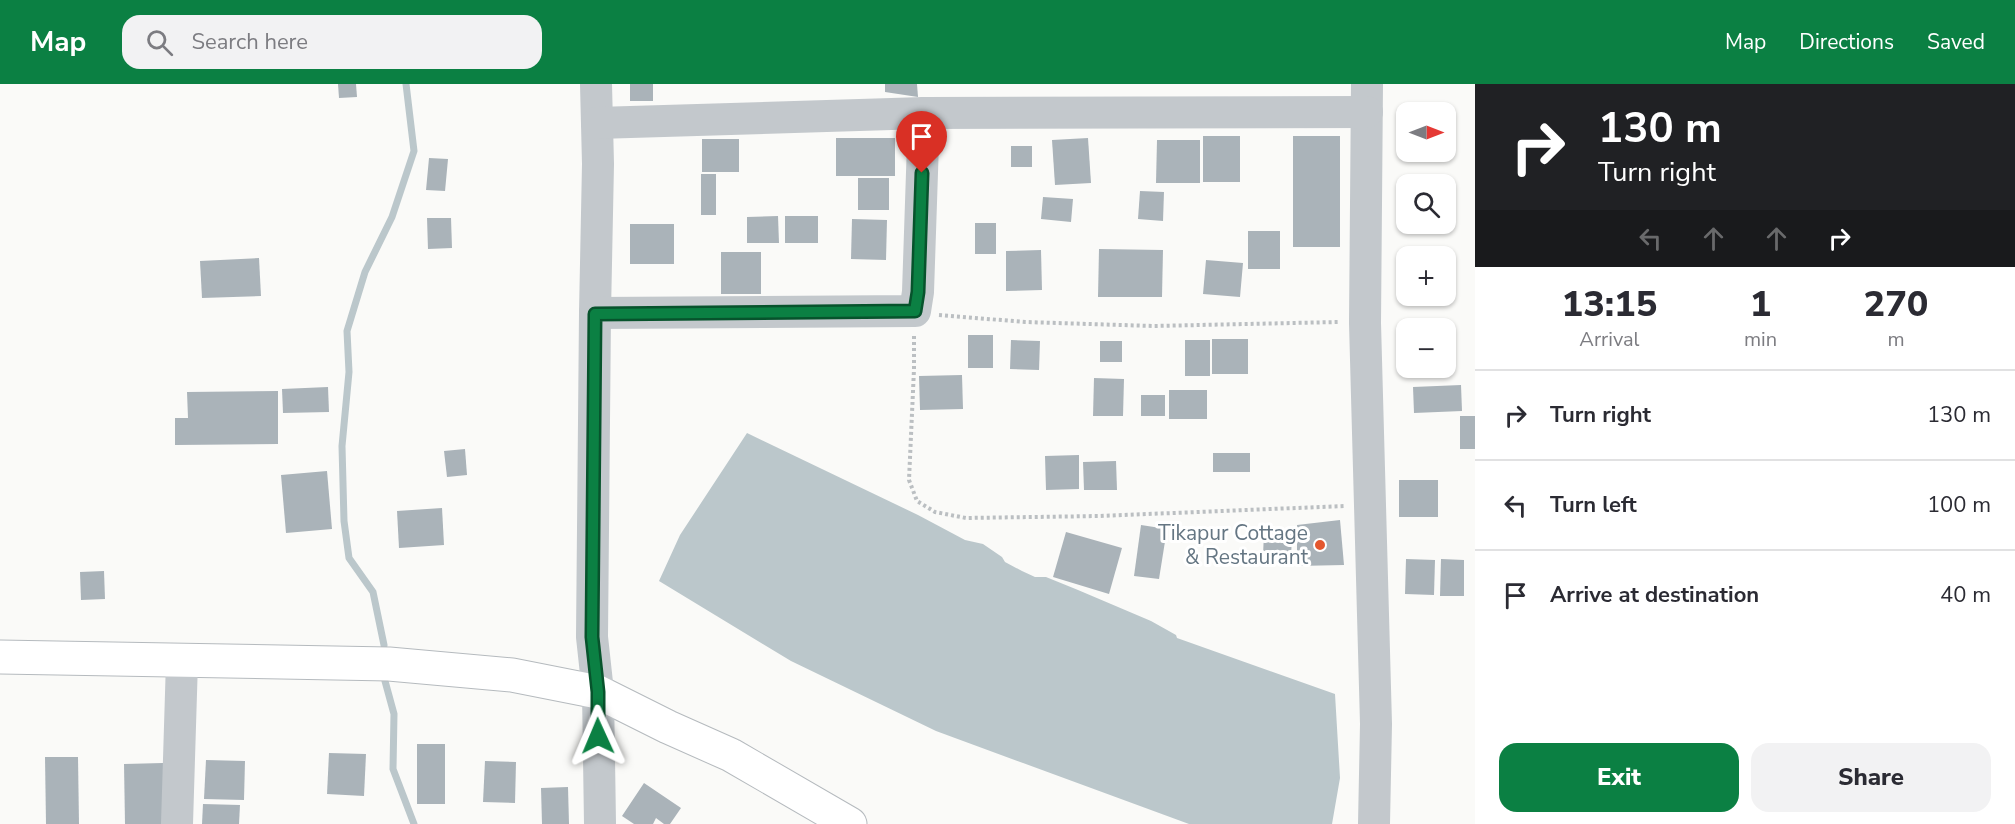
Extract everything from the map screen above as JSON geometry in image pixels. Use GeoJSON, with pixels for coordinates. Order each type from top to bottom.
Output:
{"type":"FeatureCollection","features":[{"type":"Feature","properties":{"kind":"main road"},"geometry":{"type":"LineString","coordinates":[[0,657],[403,665],[512,675],[598,692],[668,728],[731,755],[850,824]]}},
{"type":"Feature","properties":{"kind":"street"},"geometry":{"type":"LineString","coordinates":[[596,84],[598,164],[592,637],[598,692],[600,824]]}},
{"type":"Feature","properties":{"kind":"street"},"geometry":{"type":"LineString","coordinates":[[597,123],[1367,98],[1365,323],[1376,724],[1374,824]]}},
{"type":"Feature","properties":{"kind":"street"},"geometry":{"type":"LineString","coordinates":[[595,314],[915,311],[918,292],[924,113]]}},
{"type":"Feature","properties":{"kind":"street"},"geometry":{"type":"LineString","coordinates":[[177,824],[182,661]]}},
{"type":"Feature","properties":{"kind":"path"},"geometry":{"type":"LineString","coordinates":[[1365,323],[1326,321],[1110,325],[950,317],[915,311],[915,369],[909,480],[917,501],[935,512],[966,518],[1098,516],[1370,506]]}},
{"type":"Feature","properties":{"kind":"shaded area"},"geometry":{"type":"Polygon","coordinates":[[[747,433],[965,540],[983,544],[1002,557],[1005,562],[1035,577],[1046,577],[1151,621],[1176,635],[1177,638],[1335,694],[1340,778],[1332,824],[1189,824],[936,731],[791,661],[659,581],[680,535],[747,433]]]}},
{"type":"Feature","properties":{"kind":"building"},"geometry":{"type":"Polygon","coordinates":[[[338,84],[356,84],[357,97],[339,98],[338,84]]]}},
{"type":"Feature","properties":{"kind":"building"},"geometry":{"type":"Polygon","coordinates":[[[630,84],[653,84],[653,101],[630,101],[630,84]]]}},
{"type":"Feature","properties":{"kind":"building"},"geometry":{"type":"Polygon","coordinates":[[[885,84],[917,84],[918,97],[885,92],[885,84]]]}},
{"type":"Feature","properties":{"kind":"building"},"geometry":{"type":"Polygon","coordinates":[[[1203,136],[1240,136],[1240,182],[1203,182],[1203,136]]]}},
{"type":"Feature","properties":{"kind":"building"},"geometry":{"type":"Polygon","coordinates":[[[1293,136],[1340,136],[1340,247],[1293,247],[1293,136]]]}},
{"type":"Feature","properties":{"kind":"building"},"geometry":{"type":"Polygon","coordinates":[[[836,138],[895,138],[895,176],[836,176],[836,138]]]}},
{"type":"Feature","properties":{"kind":"building"},"geometry":{"type":"Polygon","coordinates":[[[1088,138],[1091,183],[1055,185],[1052,140],[1088,138]]]}},
{"type":"Feature","properties":{"kind":"building"},"geometry":{"type":"Polygon","coordinates":[[[702,139],[739,139],[739,172],[702,172],[702,139]]]}},
{"type":"Feature","properties":{"kind":"building"},"geometry":{"type":"Polygon","coordinates":[[[1157,140],[1200,140],[1200,183],[1156,183],[1157,140]]]}},
{"type":"Feature","properties":{"kind":"building"},"geometry":{"type":"Polygon","coordinates":[[[1011,146],[1032,146],[1032,167],[1011,167],[1011,146]]]}},
{"type":"Feature","properties":{"kind":"building"},"geometry":{"type":"Polygon","coordinates":[[[429,158],[448,159],[445,191],[426,190],[429,158]]]}},
{"type":"Feature","properties":{"kind":"building"},"geometry":{"type":"Polygon","coordinates":[[[701,174],[716,174],[716,215],[701,215],[701,174]]]}},
{"type":"Feature","properties":{"kind":"building"},"geometry":{"type":"Polygon","coordinates":[[[858,178],[889,178],[889,210],[858,210],[858,178]]]}},
{"type":"Feature","properties":{"kind":"building"},"geometry":{"type":"Polygon","coordinates":[[[1140,191],[1164,192],[1163,221],[1138,219],[1140,191]]]}},
{"type":"Feature","properties":{"kind":"building"},"geometry":{"type":"Polygon","coordinates":[[[1043,197],[1073,199],[1071,222],[1041,219],[1043,197]]]}},
{"type":"Feature","properties":{"kind":"building"},"geometry":{"type":"Polygon","coordinates":[[[778,216],[779,243],[747,243],[747,217],[778,216]]]}},
{"type":"Feature","properties":{"kind":"building"},"geometry":{"type":"Polygon","coordinates":[[[785,216],[818,216],[818,243],[785,243],[785,216]]]}},
{"type":"Feature","properties":{"kind":"building"},"geometry":{"type":"Polygon","coordinates":[[[427,218],[451,218],[452,248],[428,249],[427,218]]]}},
{"type":"Feature","properties":{"kind":"building"},"geometry":{"type":"Polygon","coordinates":[[[852,219],[887,220],[886,260],[851,259],[852,219]]]}},
{"type":"Feature","properties":{"kind":"building"},"geometry":{"type":"Polygon","coordinates":[[[975,223],[996,223],[996,254],[975,254],[975,223]]]}},
{"type":"Feature","properties":{"kind":"building"},"geometry":{"type":"Polygon","coordinates":[[[630,224],[674,224],[674,264],[630,264],[630,224]]]}},
{"type":"Feature","properties":{"kind":"building"},"geometry":{"type":"Polygon","coordinates":[[[1248,231],[1280,231],[1280,269],[1248,269],[1248,231]]]}},
{"type":"Feature","properties":{"kind":"building"},"geometry":{"type":"Polygon","coordinates":[[[1099,249],[1163,250],[1162,297],[1098,297],[1099,249]]]}},
{"type":"Feature","properties":{"kind":"building"},"geometry":{"type":"Polygon","coordinates":[[[1041,250],[1042,290],[1006,291],[1006,251],[1041,250]]]}},
{"type":"Feature","properties":{"kind":"building"},"geometry":{"type":"Polygon","coordinates":[[[721,252],[761,252],[761,294],[721,294],[721,252]]]}},
{"type":"Feature","properties":{"kind":"building"},"geometry":{"type":"Polygon","coordinates":[[[259,258],[261,296],[202,298],[200,261],[259,258]]]}},
{"type":"Feature","properties":{"kind":"building"},"geometry":{"type":"Polygon","coordinates":[[[1206,260],[1243,263],[1240,297],[1203,294],[1206,260]]]}},
{"type":"Feature","properties":{"kind":"building"},"geometry":{"type":"Polygon","coordinates":[[[968,335],[993,335],[993,368],[968,368],[968,335]]]}},
{"type":"Feature","properties":{"kind":"building"},"geometry":{"type":"Polygon","coordinates":[[[1212,339],[1248,339],[1248,374],[1212,374],[1212,339]]]}},
{"type":"Feature","properties":{"kind":"building"},"geometry":{"type":"Polygon","coordinates":[[[1011,340],[1040,341],[1039,370],[1010,369],[1011,340]]]}},
{"type":"Feature","properties":{"kind":"building"},"geometry":{"type":"Polygon","coordinates":[[[1185,340],[1210,340],[1210,376],[1185,376],[1185,340]]]}},
{"type":"Feature","properties":{"kind":"building"},"geometry":{"type":"Polygon","coordinates":[[[1100,341],[1122,341],[1122,362],[1100,362],[1100,341]]]}},
{"type":"Feature","properties":{"kind":"building"},"geometry":{"type":"Polygon","coordinates":[[[962,375],[963,409],[920,410],[919,376],[962,375]]]}},
{"type":"Feature","properties":{"kind":"building"},"geometry":{"type":"Polygon","coordinates":[[[1094,378],[1124,379],[1123,416],[1093,416],[1094,378]]]}},
{"type":"Feature","properties":{"kind":"building"},"geometry":{"type":"Polygon","coordinates":[[[1461,385],[1462,411],[1414,413],[1413,387],[1461,385]]]}},
{"type":"Feature","properties":{"kind":"building"},"geometry":{"type":"Polygon","coordinates":[[[328,387],[329,412],[283,413],[282,389],[328,387]]]}},
{"type":"Feature","properties":{"kind":"building"},"geometry":{"type":"Polygon","coordinates":[[[1169,390],[1207,390],[1207,419],[1169,419],[1169,390]]]}},
{"type":"Feature","properties":{"kind":"building"},"geometry":{"type":"Polygon","coordinates":[[[278,391],[278,444],[175,445],[175,418],[188,418],[187,392],[278,391]]]}},
{"type":"Feature","properties":{"kind":"building"},"geometry":{"type":"Polygon","coordinates":[[[1141,395],[1165,395],[1165,416],[1141,416],[1141,395]]]}},
{"type":"Feature","properties":{"kind":"building"},"geometry":{"type":"Polygon","coordinates":[[[1460,416],[1475,416],[1475,449],[1460,449],[1460,416]]]}},
{"type":"Feature","properties":{"kind":"building"},"geometry":{"type":"Polygon","coordinates":[[[465,449],[467,475],[447,477],[444,451],[465,449]]]}},
{"type":"Feature","properties":{"kind":"building"},"geometry":{"type":"Polygon","coordinates":[[[1213,453],[1250,453],[1250,472],[1213,472],[1213,453]]]}},
{"type":"Feature","properties":{"kind":"building"},"geometry":{"type":"Polygon","coordinates":[[[1079,455],[1079,489],[1046,490],[1045,456],[1079,455]]]}},
{"type":"Feature","properties":{"kind":"building"},"geometry":{"type":"Polygon","coordinates":[[[1116,461],[1117,490],[1084,490],[1083,462],[1116,461]]]}},
{"type":"Feature","properties":{"kind":"building"},"geometry":{"type":"Polygon","coordinates":[[[327,471],[332,529],[286,533],[281,475],[327,471]]]}},
{"type":"Feature","properties":{"kind":"building"},"geometry":{"type":"Polygon","coordinates":[[[1399,480],[1438,480],[1438,517],[1399,517],[1399,480]]]}},
{"type":"Feature","properties":{"kind":"building"},"geometry":{"type":"Polygon","coordinates":[[[442,508],[444,545],[399,548],[397,511],[442,508]]]}},
{"type":"Feature","properties":{"kind":"building","name":"Tikapur Cottage & Restaurant"},"geometry":{"type":"Polygon","coordinates":[[[1340,520],[1344,565],[1297,566],[1297,525],[1340,520]]]}},
{"type":"Feature","properties":{"kind":"building"},"geometry":{"type":"Polygon","coordinates":[[[1141,525],[1167,529],[1159,579],[1134,576],[1141,525]]]}},
{"type":"Feature","properties":{"kind":"building"},"geometry":{"type":"Polygon","coordinates":[[[1066,532],[1122,548],[1109,594],[1053,577],[1066,532]]]}},
{"type":"Feature","properties":{"kind":"building"},"geometry":{"type":"Polygon","coordinates":[[[1264,532],[1292,534],[1291,558],[1263,556],[1264,532]]]}},
{"type":"Feature","properties":{"kind":"building"},"geometry":{"type":"Polygon","coordinates":[[[1406,559],[1435,560],[1434,595],[1405,594],[1406,559]]]}},
{"type":"Feature","properties":{"kind":"building"},"geometry":{"type":"Polygon","coordinates":[[[1441,559],[1464,560],[1464,596],[1440,596],[1441,559]]]}},
{"type":"Feature","properties":{"kind":"building"},"geometry":{"type":"Polygon","coordinates":[[[104,571],[105,599],[81,600],[80,572],[104,571]]]}},
{"type":"Feature","properties":{"kind":"building"},"geometry":{"type":"Polygon","coordinates":[[[417,744],[445,744],[445,804],[417,804],[417,744]]]}},
{"type":"Feature","properties":{"kind":"building"},"geometry":{"type":"Polygon","coordinates":[[[329,753],[366,754],[364,796],[327,794],[329,753]]]}},
{"type":"Feature","properties":{"kind":"building"},"geometry":{"type":"Polygon","coordinates":[[[45,757],[78,757],[79,824],[46,824],[45,757]]]}},
{"type":"Feature","properties":{"kind":"building"},"geometry":{"type":"Polygon","coordinates":[[[206,760],[245,761],[244,800],[204,799],[206,760]]]}},
{"type":"Feature","properties":{"kind":"building"},"geometry":{"type":"Polygon","coordinates":[[[485,761],[516,762],[515,803],[483,802],[485,761]]]}},
{"type":"Feature","properties":{"kind":"building"},"geometry":{"type":"Polygon","coordinates":[[[163,763],[164,824],[125,824],[124,764],[163,763]]]}},
{"type":"Feature","properties":{"kind":"building"},"geometry":{"type":"Polygon","coordinates":[[[644,783],[681,808],[670,824],[664,824],[656,818],[653,824],[634,824],[622,816],[644,783]]]}},
{"type":"Feature","properties":{"kind":"building"},"geometry":{"type":"Polygon","coordinates":[[[568,787],[569,824],[542,824],[541,788],[568,787]]]}},
{"type":"Feature","properties":{"kind":"building"},"geometry":{"type":"Polygon","coordinates":[[[203,804],[240,805],[239,824],[202,824],[203,804]]]}},
{"type":"Feature","properties":{"kind":"waterway"},"geometry":{"type":"LineString","coordinates":[[384,645],[373,592],[349,558],[344,521],[342,446],[349,372],[347,331],[365,272],[392,217],[414,151],[406,84]]}},
{"type":"Feature","properties":{"kind":"waterway"},"geometry":{"type":"LineString","coordinates":[[385,681],[394,714],[393,769],[414,824]]}},
{"type":"Feature","properties":{"kind":"place","name":"Tikapur Cottage & Restaurant"},"geometry":{"type":"Point","coordinates":[1320,545]}},
{"type":"Feature","properties":{"kind":"route"},"geometry":{"type":"LineString","coordinates":[[598,736],[598,692],[592,637],[595,314],[915,311],[918,292],[922,173]]}}]}
